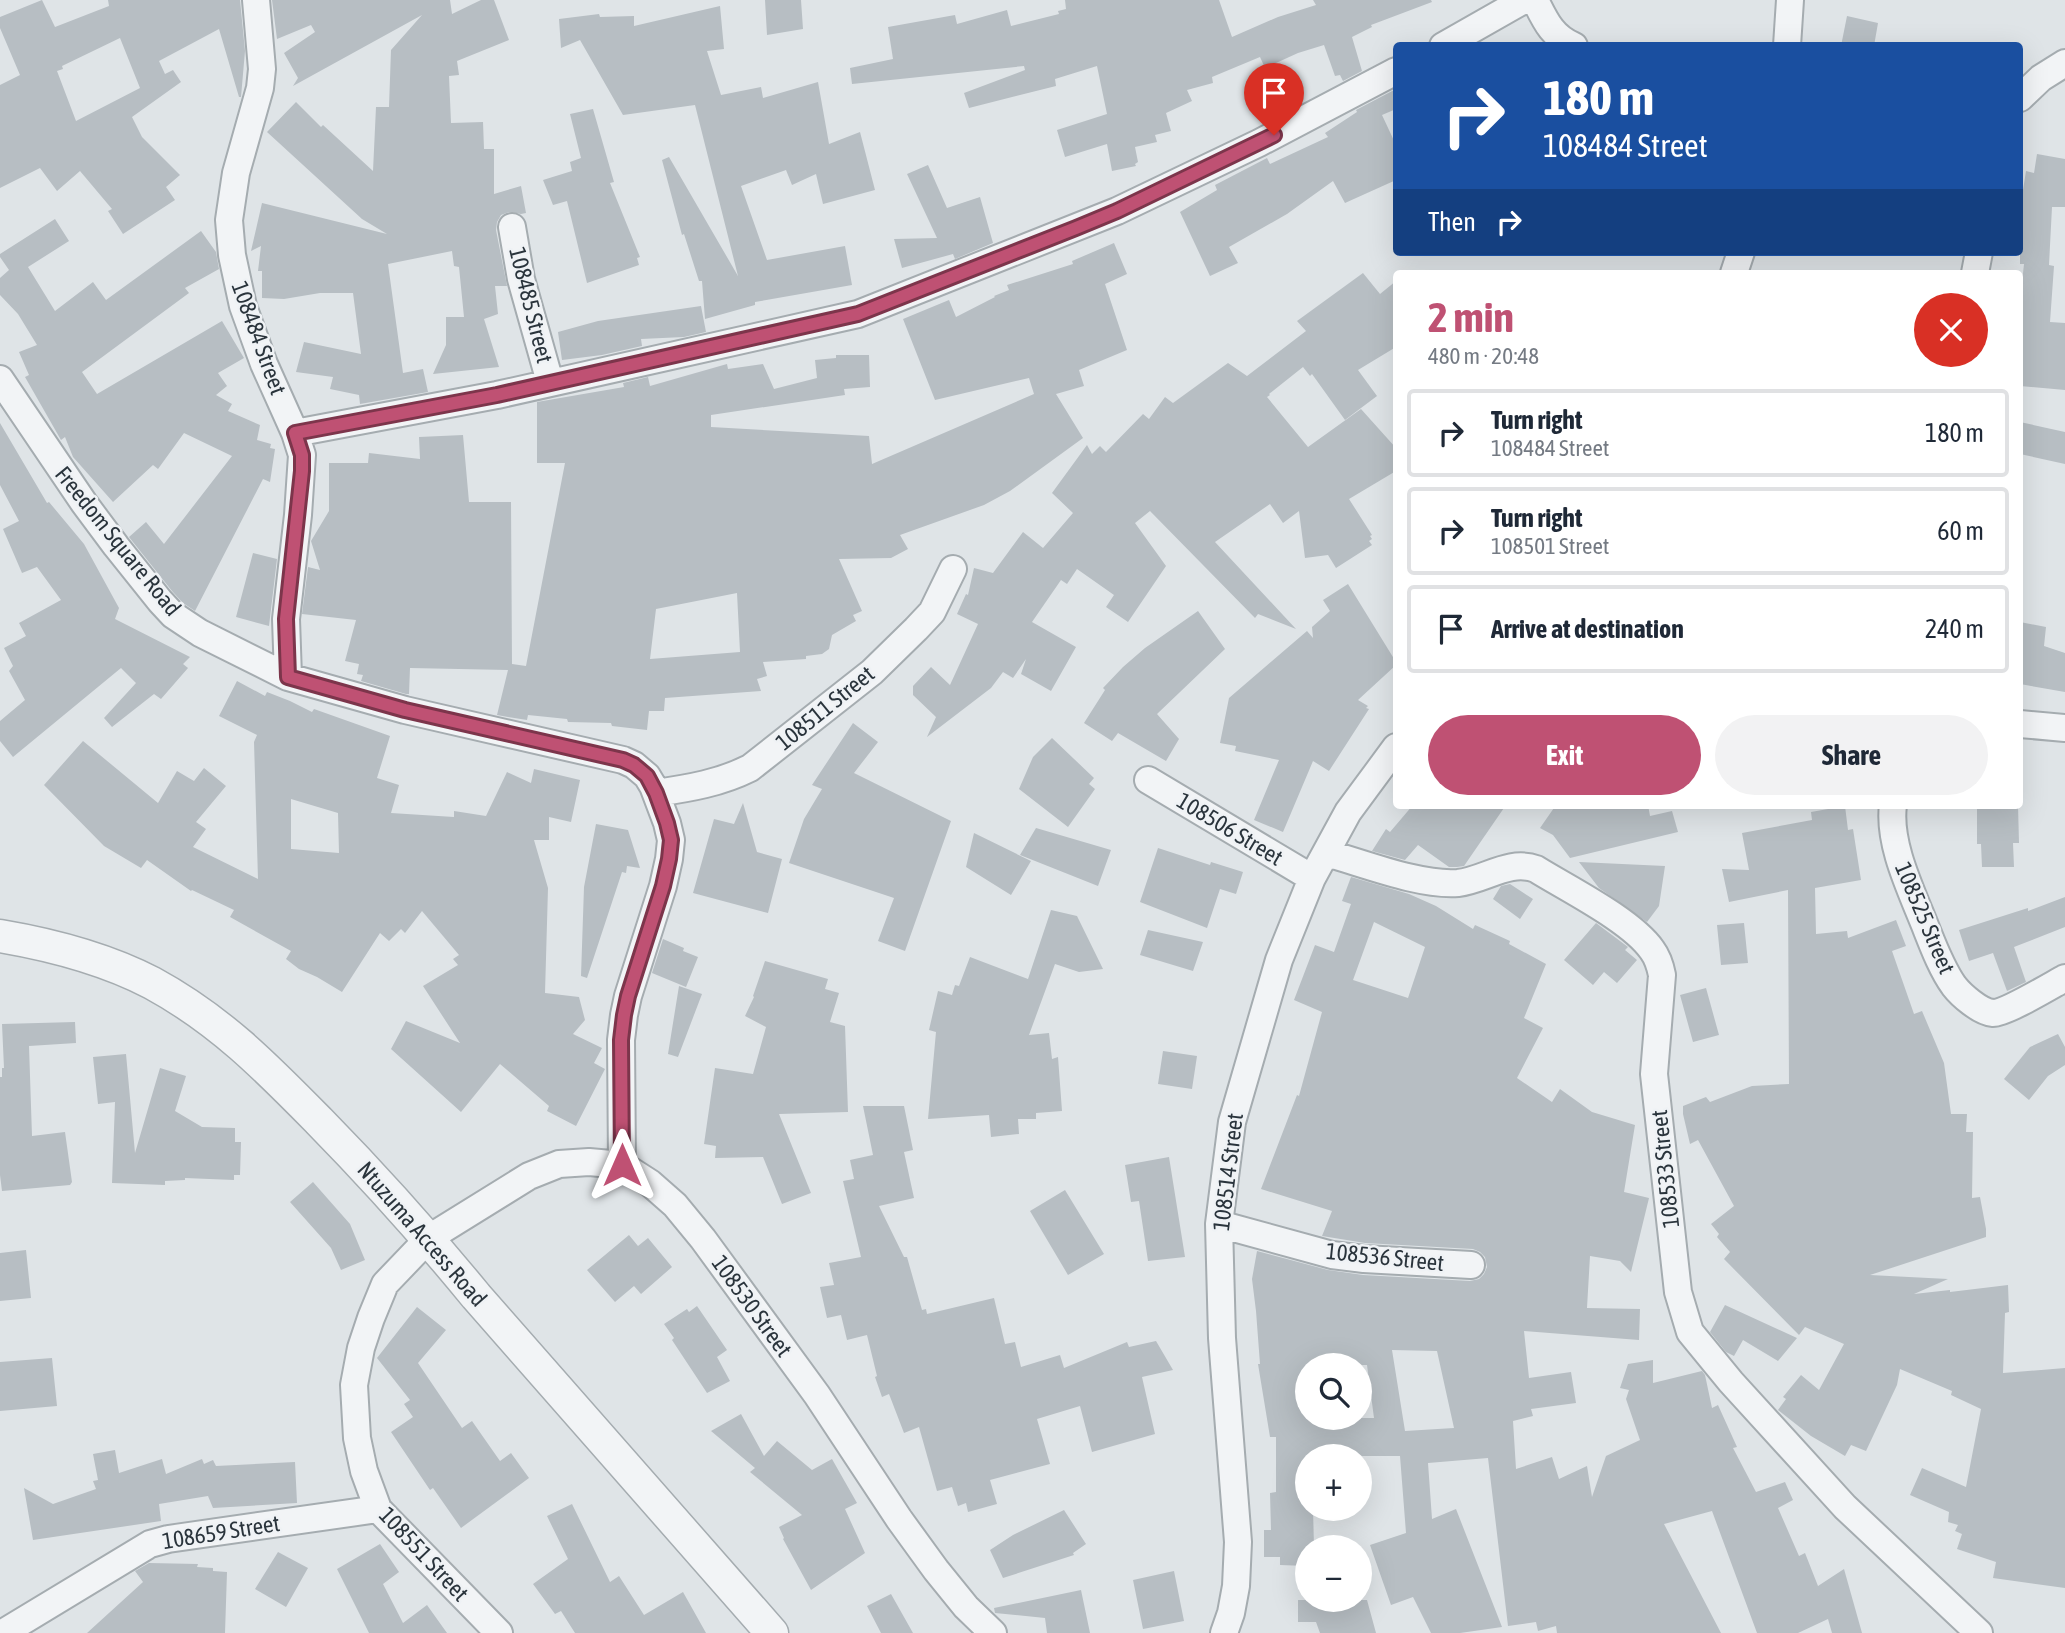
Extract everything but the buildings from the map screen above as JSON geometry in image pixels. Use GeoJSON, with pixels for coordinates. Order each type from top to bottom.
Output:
{"type":"FeatureCollection","features":[{"type":"Feature","properties":{"kind":"street","name":"108484 Street"},"geometry":{"type":"LineString","coordinates":[[256,0],[262,69],[260,88],[236,173],[229,220],[243,306],[264,365],[295,433],[302,455],[286,619],[288,677]]}},
{"type":"Feature","properties":{"kind":"street"},"geometry":{"type":"LineString","coordinates":[[1450,42],[1524,0]]}},
{"type":"Feature","properties":{"kind":"street"},"geometry":{"type":"LineString","coordinates":[[1535,0],[1546,23],[1566,42]]}},
{"type":"Feature","properties":{"kind":"street"},"geometry":{"type":"LineString","coordinates":[[1787,42],[1790,0]]}},
{"type":"Feature","properties":{"kind":"street"},"geometry":{"type":"LineString","coordinates":[[2023,95],[2042,78],[2065,63]]}},
{"type":"Feature","properties":{"kind":"street"},"geometry":{"type":"LineString","coordinates":[[295,433],[497,395],[827,321],[877,307],[1117,211],[1259,143],[1393,73]]}},
{"type":"Feature","properties":{"kind":"street","name":"108485 Street"},"geometry":{"type":"LineString","coordinates":[[512,227],[520,279],[550,382]]}},
{"type":"Feature","properties":{"kind":"street","name":"Freedom Square Road"},"geometry":{"type":"LineString","coordinates":[[0,379],[84,503],[160,601],[173,615],[200,633],[288,677],[405,710],[623,760],[647,776],[656,793],[671,840],[663,886],[624,1015],[621,1040],[622,1165]]}},
{"type":"Feature","properties":{"kind":"street","name":"108511 Street"},"geometry":{"type":"LineString","coordinates":[[656,793],[710,784],[750,768],[872,672],[916,629],[932,612],[953,569]]}},
{"type":"Feature","properties":{"kind":"street"},"geometry":{"type":"LineString","coordinates":[[2023,724],[2065,728]]}},
{"type":"Feature","properties":{"kind":"street","name":"108514 Street"},"geometry":{"type":"LineString","coordinates":[[1224,1633],[1236,1586],[1238,1542],[1222,1338],[1219,1224],[1231,1122],[1279,960],[1311,878],[1348,812],[1393,751]]}},
{"type":"Feature","properties":{"kind":"street","name":"108506 Street"},"geometry":{"type":"LineString","coordinates":[[1148,780],[1311,878]]}},
{"type":"Feature","properties":{"kind":"street","name":"108525 Street"},"geometry":{"type":"LineString","coordinates":[[1892,809],[1895,836],[1904,873],[1933,945],[1953,984],[1963,996],[1974,1005],[1992,1013],[2065,978]]}},
{"type":"Feature","properties":{"kind":"street","name":"108533 Street"},"geometry":{"type":"LineString","coordinates":[[1326,853],[1409,877],[1438,882],[1458,883],[1518,864],[1527,866],[1614,916],[1650,947],[1660,964],[1662,975],[1654,1074],[1678,1292],[1690,1332],[1845,1507],[1979,1633]]}},
{"type":"Feature","properties":{"kind":"street","name":"Ntuzuma Access Road"},"geometry":{"type":"LineString","coordinates":[[0,936],[74,951],[151,983],[211,1020],[270,1070],[429,1238],[476,1296],[772,1633]]}},
{"type":"Feature","properties":{"kind":"street","name":"108530 Street"},"geometry":{"type":"LineString","coordinates":[[429,1238],[528,1176],[559,1164],[589,1162],[622,1165],[650,1183],[675,1205],[704,1239],[817,1395],[936,1570],[966,1607],[993,1633]]}},
{"type":"Feature","properties":{"kind":"street","name":"108536 Street"},"geometry":{"type":"LineString","coordinates":[[1219,1224],[1332,1255],[1471,1265]]}},
{"type":"Feature","properties":{"kind":"street","name":"108551 Street"},"geometry":{"type":"LineString","coordinates":[[429,1238],[385,1284],[371,1318],[361,1348],[354,1385],[358,1438],[364,1471],[378,1509],[499,1633]]}},
{"type":"Feature","properties":{"kind":"street","name":"108659 Street"},"geometry":{"type":"LineString","coordinates":[[4,1633],[150,1544],[168,1539],[378,1509]]}},
{"type":"Feature","properties":{"kind":"route"},"geometry":{"type":"LineString","coordinates":[[622,1165],[621,1040],[624,1015],[663,886],[671,840],[656,793],[647,776],[623,760],[405,710],[288,677],[286,619],[302,471],[302,455],[295,433],[497,395],[858,314],[1117,211],[1274,135]]}}]}
